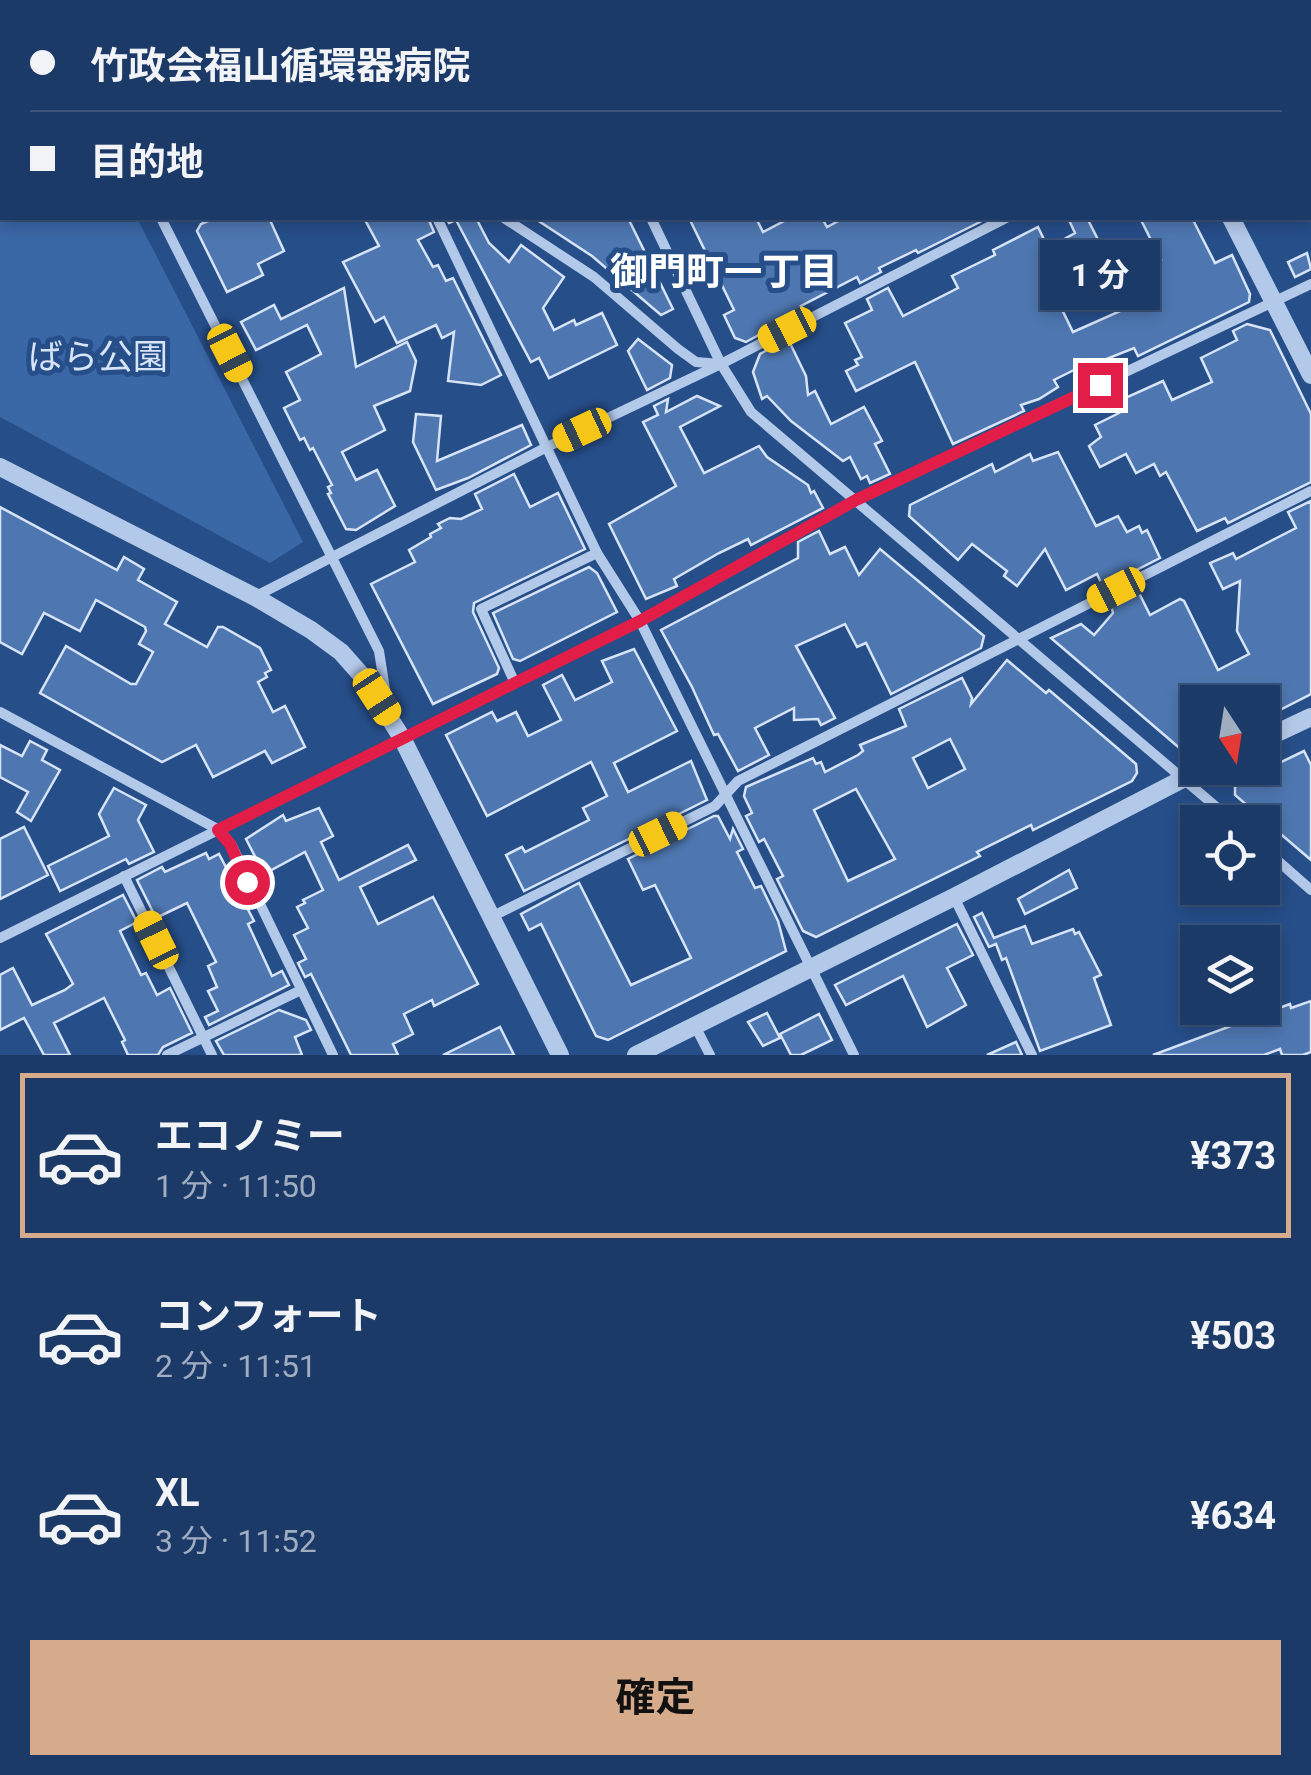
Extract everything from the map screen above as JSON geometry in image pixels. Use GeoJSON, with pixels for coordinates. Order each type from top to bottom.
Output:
{"type":"FeatureCollection","features":[{"type":"Feature","properties":{"kind":"street"},"geometry":{"type":"LineString","coordinates":[[163,220],[379,651],[390,716]]}},
{"type":"Feature","properties":{"kind":"street"},"geometry":{"type":"LineString","coordinates":[[438,220],[597,553],[640,621],[854,1055]]}},
{"type":"Feature","properties":{"kind":"street"},"geometry":{"type":"LineString","coordinates":[[507,220],[594,277],[678,350],[696,362],[722,364]]}},
{"type":"Feature","properties":{"kind":"street"},"geometry":{"type":"LineString","coordinates":[[653,220],[722,364],[751,412],[1180,776]]}},
{"type":"Feature","properties":{"kind":"street"},"geometry":{"type":"LineString","coordinates":[[1232,220],[1311,376]]}},
{"type":"Feature","properties":{"kind":"street"},"geometry":{"type":"LineString","coordinates":[[255,597],[547,447],[722,364],[982,223]]}},
{"type":"Feature","properties":{"kind":"street"},"geometry":{"type":"LineString","coordinates":[[0,938],[640,621],[856,500],[1311,284]]}},
{"type":"Feature","properties":{"kind":"street"},"geometry":{"type":"LineString","coordinates":[[0,467],[255,597],[341,652],[364,678],[402,738],[560,1055]]}},
{"type":"Feature","properties":{"kind":"street"},"geometry":{"type":"LineString","coordinates":[[491,916],[716,806],[738,780],[1311,491]]}},
{"type":"Feature","properties":{"kind":"street"},"geometry":{"type":"LineString","coordinates":[[514,681],[481,610],[597,553]]}},
{"type":"Feature","properties":{"kind":"street"},"geometry":{"type":"LineString","coordinates":[[0,712],[218,830],[230,844],[333,1055]]}},
{"type":"Feature","properties":{"kind":"street"},"geometry":{"type":"LineString","coordinates":[[1280,732],[1311,717]]}},
{"type":"Feature","properties":{"kind":"street"},"geometry":{"type":"LineString","coordinates":[[636,1055],[1180,779]]}},
{"type":"Feature","properties":{"kind":"street"},"geometry":{"type":"LineString","coordinates":[[1190,785],[1214,805]]}},
{"type":"Feature","properties":{"kind":"street"},"geometry":{"type":"LineString","coordinates":[[1280,863],[1311,890]]}},
{"type":"Feature","properties":{"kind":"street"},"geometry":{"type":"LineString","coordinates":[[124,876],[212,1055]]}},
{"type":"Feature","properties":{"kind":"street"},"geometry":{"type":"LineString","coordinates":[[954,897],[1032,1055]]}},
{"type":"Feature","properties":{"kind":"street"},"geometry":{"type":"LineString","coordinates":[[167,1055],[299,990]]}},
{"type":"Feature","properties":{"kind":"street"},"geometry":{"type":"LineString","coordinates":[[695,1026],[710,1055]]}},
{"type":"Feature","properties":{"kind":"green space","name":"ばら公園"},"geometry":{"type":"Polygon","coordinates":[[[0,220],[138,220],[303,542],[270,563],[0,417],[0,220]]]}},
{"type":"Feature","properties":{"kind":"building"},"geometry":{"type":"Polygon","coordinates":[[[210,220],[270,220],[284,251],[258,264],[263,275],[227,292],[197,231],[210,220]]]}},
{"type":"Feature","properties":{"kind":"building"},"geometry":{"type":"Polygon","coordinates":[[[365,220],[429,220],[434,232],[418,240],[433,267],[438,265],[446,281],[453,278],[501,375],[481,385],[448,381],[454,332],[442,338],[436,325],[397,343],[384,317],[375,322],[343,262],[379,246],[365,220]]]}},
{"type":"Feature","properties":{"kind":"building"},"geometry":{"type":"Polygon","coordinates":[[[456,220],[477,220],[489,243],[509,262],[521,245],[564,277],[543,308],[554,330],[602,313],[617,345],[549,378],[539,358],[531,362],[456,220]]]}},
{"type":"Feature","properties":{"kind":"building"},"geometry":{"type":"Polygon","coordinates":[[[537,220],[629,220],[673,309],[661,315],[592,256],[537,220]]]}},
{"type":"Feature","properties":{"kind":"building"},"geometry":{"type":"Polygon","coordinates":[[[690,220],[757,220],[763,232],[786,220],[823,220],[827,227],[840,220],[984,220],[879,268],[881,272],[860,283],[857,277],[801,306],[804,310],[746,342],[735,338],[724,315],[734,310],[690,220]]]}},
{"type":"Feature","properties":{"kind":"building"},"geometry":{"type":"Polygon","coordinates":[[[1069,220],[1088,220],[1111,265],[1054,293],[1073,332],[1125,309],[1113,285],[1161,260],[1141,220],[1193,220],[1215,263],[1232,255],[1250,294],[1249,302],[1138,356],[1134,348],[1094,364],[1092,361],[1054,380],[1058,387],[1021,405],[1024,411],[953,444],[915,362],[856,391],[846,371],[858,365],[855,360],[862,357],[845,323],[872,310],[867,299],[888,288],[903,316],[958,288],[952,276],[995,255],[993,250],[1038,227],[1048,248],[1075,233],[1069,220]]]}},
{"type":"Feature","properties":{"kind":"building"},"geometry":{"type":"Polygon","coordinates":[[[1307,253],[1311,269],[1295,277],[1288,262],[1307,253]]]}},
{"type":"Feature","properties":{"kind":"building"},"geometry":{"type":"Polygon","coordinates":[[[344,288],[356,367],[407,342],[416,361],[410,391],[374,406],[385,430],[342,452],[356,480],[377,470],[395,506],[356,530],[346,529],[328,494],[332,485],[313,448],[310,450],[304,438],[300,440],[284,408],[300,400],[286,372],[321,354],[307,325],[256,350],[241,322],[274,305],[281,319],[344,288]]]}},
{"type":"Feature","properties":{"kind":"building"},"geometry":{"type":"Polygon","coordinates":[[[1247,324],[1270,330],[1311,414],[1311,482],[1228,523],[1225,518],[1197,531],[1166,472],[1160,476],[1154,464],[1136,473],[1126,454],[1100,467],[1089,446],[1101,437],[1095,425],[1119,413],[1114,403],[1163,381],[1172,400],[1212,382],[1201,358],[1237,340],[1233,331],[1247,324]]]}},
{"type":"Feature","properties":{"kind":"building"},"geometry":{"type":"Polygon","coordinates":[[[638,339],[672,365],[670,378],[647,390],[628,351],[638,339]]]}},
{"type":"Feature","properties":{"kind":"building"},"geometry":{"type":"Polygon","coordinates":[[[788,339],[806,376],[808,395],[815,391],[831,424],[864,407],[882,441],[875,444],[890,474],[870,483],[867,476],[861,479],[850,457],[843,461],[791,421],[767,396],[762,399],[753,372],[760,354],[788,339]]]}},
{"type":"Feature","properties":{"kind":"building"},"geometry":{"type":"Polygon","coordinates":[[[697,396],[720,406],[680,427],[704,473],[759,446],[767,457],[808,485],[823,508],[751,545],[748,539],[719,553],[674,579],[677,586],[646,599],[609,524],[676,486],[643,422],[658,415],[654,406],[668,399],[666,412],[697,396]]]}},
{"type":"Feature","properties":{"kind":"building"},"geometry":{"type":"Polygon","coordinates":[[[416,414],[441,416],[437,461],[522,425],[531,445],[436,490],[413,442],[416,414]]]}},
{"type":"Feature","properties":{"kind":"building"},"geometry":{"type":"Polygon","coordinates":[[[1058,452],[1096,526],[1118,516],[1127,532],[1139,526],[1142,533],[1147,530],[1160,558],[1103,587],[1097,574],[1066,590],[1045,549],[1017,586],[1004,576],[1007,571],[972,544],[958,560],[909,516],[910,505],[992,464],[995,472],[1030,454],[1033,461],[1058,452]]]}},
{"type":"Feature","properties":{"kind":"building"},"geometry":{"type":"Polygon","coordinates":[[[514,474],[530,507],[558,493],[585,549],[474,603],[473,612],[499,668],[497,674],[433,704],[371,584],[415,562],[409,550],[431,537],[441,528],[438,524],[482,509],[475,494],[514,474]]]}},
{"type":"Feature","properties":{"kind":"building"},"geometry":{"type":"Polygon","coordinates":[[[1311,501],[1311,694],[1280,710],[1280,685],[1180,685],[1180,748],[1051,638],[1081,624],[1094,635],[1113,613],[1110,602],[1137,589],[1150,615],[1180,599],[1184,601],[1218,670],[1249,654],[1237,631],[1240,581],[1223,589],[1210,563],[1233,553],[1236,559],[1296,528],[1288,512],[1311,501]]]}},
{"type":"Feature","properties":{"kind":"building"},"geometry":{"type":"Polygon","coordinates":[[[0,507],[117,570],[124,557],[144,569],[138,580],[177,602],[165,624],[207,647],[218,627],[223,627],[260,648],[271,670],[258,682],[273,712],[285,706],[305,747],[272,763],[265,751],[213,777],[196,745],[162,762],[40,693],[66,646],[131,684],[136,684],[153,652],[139,644],[145,627],[96,600],[80,631],[44,613],[22,654],[0,642],[0,507]]]}},
{"type":"Feature","properties":{"kind":"building"},"geometry":{"type":"Polygon","coordinates":[[[819,531],[830,554],[845,547],[859,575],[880,549],[984,636],[981,648],[891,694],[866,643],[857,647],[845,624],[796,646],[835,718],[821,725],[818,719],[794,720],[794,708],[755,728],[769,755],[738,771],[718,734],[714,735],[661,630],[798,558],[798,542],[819,531]]]}},
{"type":"Feature","properties":{"kind":"building"},"geometry":{"type":"Polygon","coordinates":[[[589,567],[597,573],[617,612],[520,661],[513,659],[493,613],[589,567]]]}},
{"type":"Feature","properties":{"kind":"building"},"geometry":{"type":"Polygon","coordinates":[[[634,649],[677,731],[614,763],[628,792],[691,761],[707,800],[524,891],[506,855],[522,847],[525,852],[589,820],[583,808],[607,796],[591,762],[487,816],[446,735],[492,712],[497,721],[516,712],[528,736],[561,720],[543,685],[562,675],[575,700],[612,682],[602,661],[634,649]]]}},
{"type":"Feature","properties":{"kind":"building"},"geometry":{"type":"Polygon","coordinates":[[[1007,660],[1046,693],[1049,690],[1136,764],[1137,773],[1132,781],[1033,830],[1031,825],[977,852],[980,856],[816,937],[803,931],[777,879],[783,876],[764,839],[759,842],[746,816],[752,813],[744,796],[746,787],[813,758],[816,764],[821,762],[825,772],[858,755],[863,751],[860,745],[906,726],[899,709],[962,678],[971,704],[1007,660]],[[950,739],[913,758],[928,788],[965,769],[950,739]],[[856,789],[814,810],[848,881],[895,859],[856,789]]]}},
{"type":"Feature","properties":{"kind":"building"},"geometry":{"type":"Polygon","coordinates":[[[30,741],[47,750],[42,760],[60,770],[31,821],[17,812],[28,792],[0,777],[0,745],[22,756],[30,741]]]}},
{"type":"Feature","properties":{"kind":"building"},"geometry":{"type":"Polygon","coordinates":[[[1304,751],[1311,765],[1311,860],[1280,833],[1280,805],[1247,805],[1235,795],[1237,785],[1280,785],[1280,763],[1304,751]]]}},
{"type":"Feature","properties":{"kind":"building"},"geometry":{"type":"Polygon","coordinates":[[[114,788],[146,805],[138,820],[154,852],[129,864],[126,859],[60,891],[48,866],[109,836],[99,814],[114,788]]]}},
{"type":"Feature","properties":{"kind":"building"},"geometry":{"type":"Polygon","coordinates":[[[319,808],[333,836],[321,842],[339,880],[408,845],[416,860],[360,887],[378,924],[433,897],[478,984],[434,1006],[432,1000],[404,1014],[413,1034],[393,1044],[398,1055],[351,1055],[311,974],[305,977],[298,963],[306,959],[294,935],[308,928],[297,907],[323,890],[305,852],[264,874],[246,839],[283,815],[286,821],[319,808]]]}},
{"type":"Feature","properties":{"kind":"building"},"geometry":{"type":"Polygon","coordinates":[[[718,816],[730,839],[733,829],[743,849],[737,852],[755,888],[761,886],[778,921],[786,951],[608,1040],[596,1036],[541,924],[529,930],[521,914],[579,883],[631,985],[691,958],[655,885],[643,890],[628,859],[718,816]]]}},
{"type":"Feature","properties":{"kind":"building"},"geometry":{"type":"Polygon","coordinates":[[[24,827],[48,875],[0,899],[0,839],[24,827]]]}},
{"type":"Feature","properties":{"kind":"building"},"geometry":{"type":"Polygon","coordinates":[[[206,853],[209,859],[219,854],[254,921],[248,924],[272,976],[282,971],[289,985],[209,1025],[205,1017],[218,1011],[208,991],[217,987],[208,966],[216,962],[187,903],[156,918],[137,880],[206,853]]]}},
{"type":"Feature","properties":{"kind":"building"},"geometry":{"type":"Polygon","coordinates":[[[1069,870],[1077,888],[1025,914],[1018,899],[1069,870]]]}},
{"type":"Feature","properties":{"kind":"building"},"geometry":{"type":"Polygon","coordinates":[[[123,895],[137,922],[120,931],[141,975],[146,973],[157,995],[170,988],[192,1033],[163,1047],[158,1055],[128,1055],[122,1042],[125,1040],[104,998],[54,1023],[70,1055],[44,1055],[24,1018],[0,1030],[0,975],[13,968],[32,1005],[65,990],[73,984],[46,934],[123,895]]]}},
{"type":"Feature","properties":{"kind":"building"},"geometry":{"type":"Polygon","coordinates":[[[982,913],[994,938],[1025,926],[1032,944],[1073,929],[1075,934],[1079,932],[1101,975],[1094,978],[1111,1025],[1040,1051],[1006,958],[1002,960],[996,944],[989,947],[974,917],[982,913]]]}},
{"type":"Feature","properties":{"kind":"building"},"geometry":{"type":"Polygon","coordinates":[[[957,924],[973,955],[947,968],[966,1005],[927,1027],[903,976],[846,1005],[835,985],[957,924]]]}},
{"type":"Feature","properties":{"kind":"building"},"geometry":{"type":"Polygon","coordinates":[[[1311,1001],[1311,1052],[1303,1055],[1282,1055],[1280,1049],[1264,1055],[1153,1055],[1234,1025],[1280,1025],[1280,1008],[1290,1004],[1291,1008],[1311,1001]]]}},
{"type":"Feature","properties":{"kind":"building"},"geometry":{"type":"Polygon","coordinates":[[[279,1010],[306,1020],[311,1030],[295,1037],[302,1055],[224,1055],[216,1041],[279,1010]]]}},
{"type":"Feature","properties":{"kind":"building"},"geometry":{"type":"Polygon","coordinates":[[[767,1013],[780,1038],[763,1046],[748,1022],[767,1013]]]}},
{"type":"Feature","properties":{"kind":"building"},"geometry":{"type":"Polygon","coordinates":[[[819,1014],[832,1040],[801,1055],[791,1055],[780,1034],[819,1014]]]}},
{"type":"Feature","properties":{"kind":"building"},"geometry":{"type":"Polygon","coordinates":[[[500,1027],[514,1055],[443,1055],[500,1027]]]}},
{"type":"Feature","properties":{"kind":"building"},"geometry":{"type":"Polygon","coordinates":[[[1016,1042],[1022,1055],[987,1055],[1016,1042]]]}},
{"type":"Feature","properties":{"kind":"district","name":"御門町一丁目"},"geometry":{"type":"Point","coordinates":[724,272]}},
{"type":"Feature","properties":{"kind":"route"},"geometry":{"type":"LineString","coordinates":[[247,882],[230,844],[218,830],[640,621],[856,500],[1100,385]]}}]}
